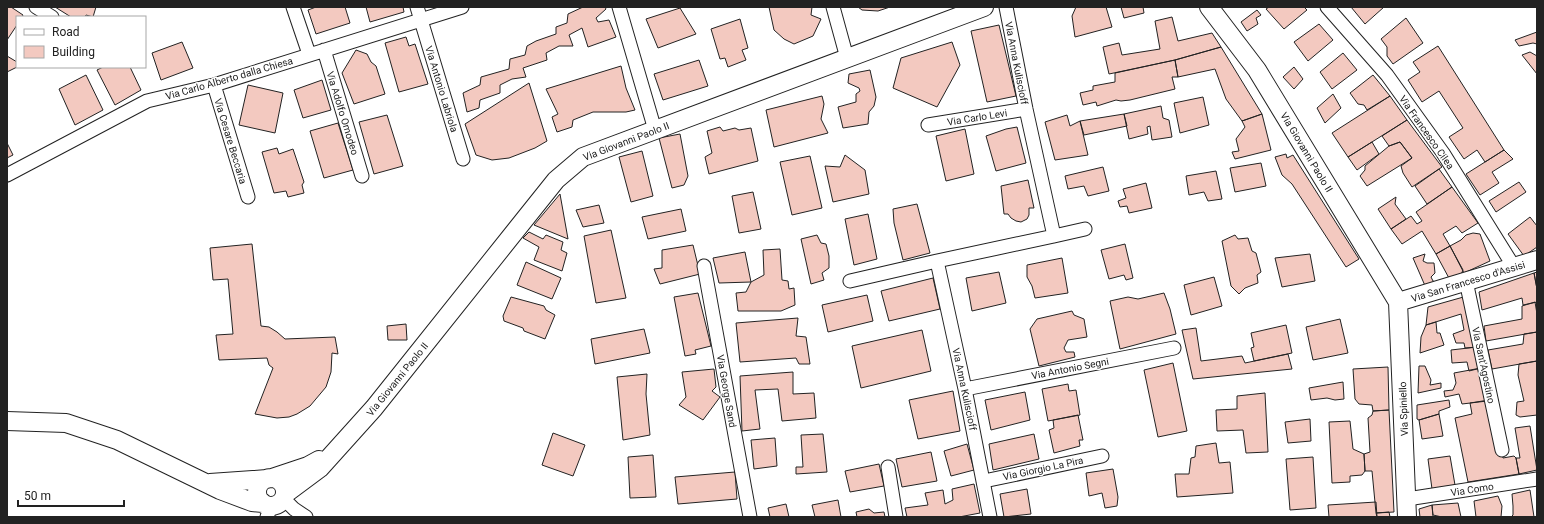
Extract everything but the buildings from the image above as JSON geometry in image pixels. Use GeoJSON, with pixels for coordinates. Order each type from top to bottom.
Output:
{"type":"FeatureCollection","features":[{"type":"Feature","properties":{"kind":"street"},"geometry":{"type":"LineString","coordinates":[[36,7],[50,16]]}},
{"type":"Feature","properties":{"kind":"street"},"geometry":{"type":"LineString","coordinates":[[293,7],[309,54]]}},
{"type":"Feature","properties":{"kind":"street","name":"Via Carlo Alberto dalla Chiesa"},"geometry":{"type":"LineString","coordinates":[[7,175],[147,101],[214,85],[324,50],[419,13],[462,7]]}},
{"type":"Feature","properties":{"kind":"street"},"geometry":{"type":"LineString","coordinates":[[619,7],[655,130]]}},
{"type":"Feature","properties":{"kind":"street"},"geometry":{"type":"LineString","coordinates":[[833,7],[847,58]]}},
{"type":"Feature","properties":{"kind":"street","name":"Via Giovanni Paolo II"},"geometry":{"type":"LineString","coordinates":[[7,421],[66,423],[118,440],[220,490],[252,502],[274,504],[320,468],[336,451],[374,408],[556,180],[583,157],[984,7]]}},
{"type":"Feature","properties":{"kind":"street","name":"Via Anna Kuliscioff"},"geometry":{"type":"LineString","coordinates":[[1006,7],[1054,236]]}},
{"type":"Feature","properties":{"kind":"street","name":"Via Giovanni Paolo II"},"geometry":{"type":"LineString","coordinates":[[1209,7],[1257,70],[1398,302]]}},
{"type":"Feature","properties":{"kind":"street","name":"Via Francesco Cilea"},"geometry":{"type":"LineString","coordinates":[[1327,7],[1387,75],[1443,153],[1514,266]]}},
{"type":"Feature","properties":{"kind":"street","name":"Via Antonio Labriola"},"geometry":{"type":"LineString","coordinates":[[419,13],[463,159]]}},
{"type":"Feature","properties":{"kind":"street","name":"Via Adolfo Omodeo"},"geometry":{"type":"LineString","coordinates":[[324,50],[362,176]]}},
{"type":"Feature","properties":{"kind":"street","name":"Via Cesare Beccaria"},"geometry":{"type":"LineString","coordinates":[[214,85],[248,197]]}},
{"type":"Feature","properties":{"kind":"street","name":"Via Carlo Levi"},"geometry":{"type":"LineString","coordinates":[[928,125],[1026,108]]}},
{"type":"Feature","properties":{"kind":"street"},"geometry":{"type":"LineString","coordinates":[[850,281],[1085,229]]}},
{"type":"Feature","properties":{"kind":"street","name":"Via San Francesco d'Assisi"},"geometry":{"type":"LineString","coordinates":[[1398,302],[1537,260]]}},
{"type":"Feature","properties":{"kind":"street","name":"Via Anna Kuliscioff"},"geometry":{"type":"LineString","coordinates":[[937,261],[984,481],[988,517]]}},
{"type":"Feature","properties":{"kind":"street","name":"Via George Sand"},"geometry":{"type":"LineString","coordinates":[[704,266],[750,517]]}},
{"type":"Feature","properties":{"kind":"street","name":"Via Sant'Agostino"},"geometry":{"type":"LineString","coordinates":[[1466,281],[1502,450]]}},
{"type":"Feature","properties":{"kind":"street","name":"Via Spiniello"},"geometry":{"type":"LineString","coordinates":[[1398,302],[1407,517]]}},
{"type":"Feature","properties":{"kind":"street","name":"Via Antonio Segni"},"geometry":{"type":"LineString","coordinates":[[965,389],[1174,348]]}},
{"type":"Feature","properties":{"kind":"street","name":"Via Giovanni Paolo II"},"geometry":{"type":"LineString","coordinates":[[202,481],[214,484],[270,478],[308,466],[336,451]]}},
{"type":"Feature","properties":{"kind":"street","name":"Via Giorgio La Pira"},"geometry":{"type":"LineString","coordinates":[[984,481],[1102,456]]}},
{"type":"Feature","properties":{"kind":"street"},"geometry":{"type":"LineString","coordinates":[[888,467],[896,517]]}},
{"type":"Feature","properties":{"kind":"street"},"geometry":{"type":"LineString","coordinates":[[274,504],[283,485],[278,480],[270,478],[260,484],[258,492],[260,500],[294,510],[306,517]]}},
{"type":"Feature","properties":{"kind":"street","name":"Via Como"},"geometry":{"type":"LineString","coordinates":[[1407,499],[1537,479]]}}]}
